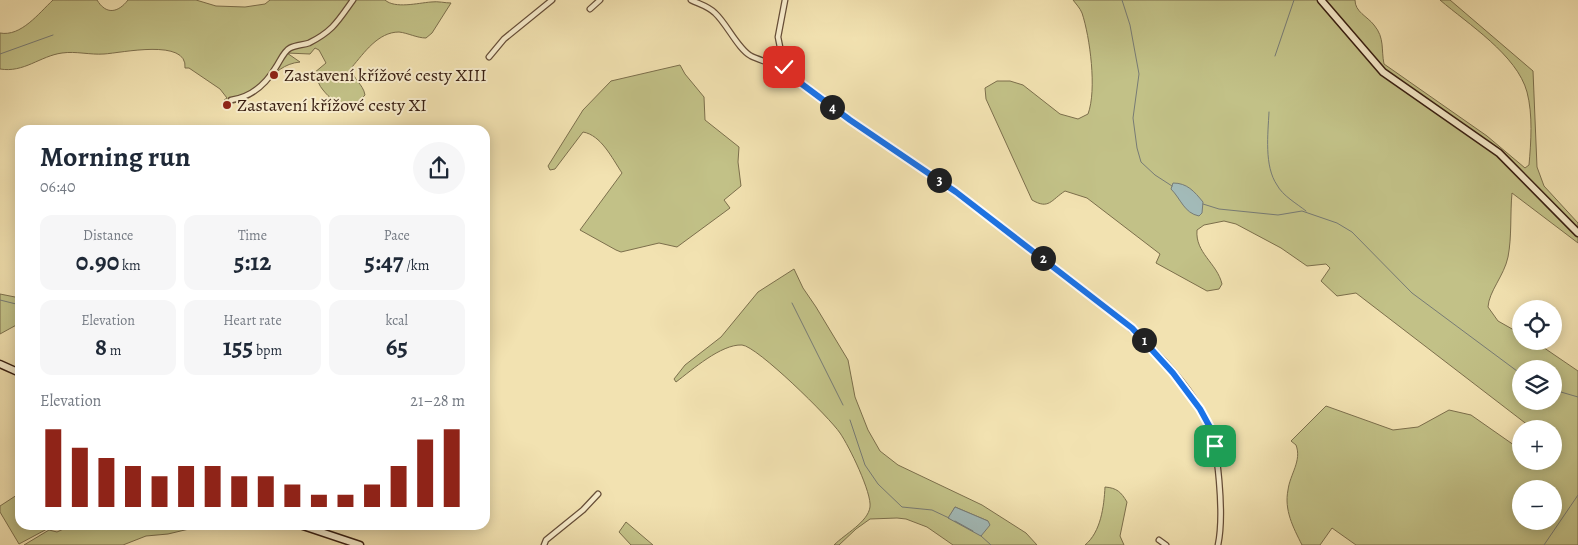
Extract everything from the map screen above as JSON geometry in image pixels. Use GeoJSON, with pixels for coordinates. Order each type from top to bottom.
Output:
{"type":"FeatureCollection","features":[{"type":"Feature","properties":{"kind":"street"},"geometry":{"type":"LineString","coordinates":[[231,100],[244,98],[252,94],[274,72],[290,48],[308,43],[328,33],[353,0]]}},
{"type":"Feature","properties":{"kind":"street"},"geometry":{"type":"LineString","coordinates":[[489,57],[504,39],[552,0]]}},
{"type":"Feature","properties":{"kind":"street"},"geometry":{"type":"LineString","coordinates":[[590,9],[600,0]]}},
{"type":"Feature","properties":{"kind":"street"},"geometry":{"type":"LineString","coordinates":[[693,0],[715,13],[747,53],[783,70],[850,120],[956,192],[1103,305],[1142,338],[1187,390],[1212,431],[1222,522],[1218,545]]}},
{"type":"Feature","properties":{"kind":"street"},"geometry":{"type":"LineString","coordinates":[[783,70],[778,37],[784,0]]}},
{"type":"Feature","properties":{"kind":"street"},"geometry":{"type":"LineString","coordinates":[[1321,0],[1383,72],[1500,153],[1578,233]]}},
{"type":"Feature","properties":{"kind":"street"},"geometry":{"type":"LineString","coordinates":[[0,364],[15,371]]}},
{"type":"Feature","properties":{"kind":"street"},"geometry":{"type":"LineString","coordinates":[[544,545],[546,540],[583,510],[598,494]]}},
{"type":"Feature","properties":{"kind":"street"},"geometry":{"type":"LineString","coordinates":[[315,530],[360,545]]}},
{"type":"Feature","properties":{"kind":"street"},"geometry":{"type":"LineString","coordinates":[[1159,540],[1166,545]]}},
{"type":"Feature","properties":{"kind":"shaded area"},"geometry":{"type":"Polygon","coordinates":[[[53,0],[97,0],[108,10],[120,8],[128,0],[196,0],[216,6],[245,7],[265,4],[270,0],[385,0],[389,3],[401,5],[434,2],[451,3],[432,33],[426,38],[399,32],[384,36],[372,44],[352,67],[352,71],[365,95],[354,104],[343,105],[328,96],[320,86],[314,73],[326,63],[319,50],[315,48],[310,54],[287,53],[300,62],[280,69],[250,96],[228,104],[224,100],[227,98],[220,89],[189,68],[185,68],[183,59],[176,53],[165,50],[152,49],[104,54],[62,53],[46,57],[17,69],[0,69],[0,33],[8,33],[22,28],[53,0]]]}},
{"type":"Feature","properties":{"kind":"shaded area"},"geometry":{"type":"Polygon","coordinates":[[[1073,0],[1355,0],[1359,11],[1374,25],[1380,35],[1384,64],[1487,136],[1525,168],[1529,165],[1531,119],[1529,101],[1522,78],[1513,65],[1490,41],[1440,0],[1450,0],[1533,71],[1537,167],[1544,186],[1578,223],[1578,243],[1512,193],[1508,257],[1491,295],[1488,307],[1498,321],[1512,329],[1512,350],[1547,350],[1562,360],[1512,360],[1512,410],[1562,410],[1562,360],[1578,371],[1578,545],[1356,545],[1332,528],[1320,545],[1302,545],[1293,525],[1287,504],[1289,484],[1298,457],[1296,445],[1291,441],[1326,406],[1393,430],[1418,427],[1449,410],[1471,415],[1512,444],[1512,470],[1562,470],[1562,420],[1521,420],[1356,293],[1337,296],[1321,281],[1330,268],[1326,264],[1307,266],[1281,248],[1236,224],[1224,221],[1204,225],[1197,230],[1199,245],[1216,270],[1222,284],[1219,289],[1207,291],[1156,263],[1160,254],[1087,198],[1065,191],[1050,203],[1042,204],[1032,200],[986,99],[985,88],[997,81],[1010,81],[1023,85],[1060,114],[1078,119],[1088,114],[1092,91],[1090,49],[1085,23],[1079,8],[1073,0]]]}},
{"type":"Feature","properties":{"kind":"shaded area"},"geometry":{"type":"Polygon","coordinates":[[[680,65],[704,97],[705,120],[739,147],[738,162],[741,186],[724,200],[730,208],[677,247],[659,243],[621,252],[580,230],[622,173],[601,142],[583,132],[555,169],[550,170],[548,166],[583,110],[611,81],[680,65]]]}},
{"type":"Feature","properties":{"kind":"shaded area"},"geometry":{"type":"Polygon","coordinates":[[[794,269],[803,288],[848,360],[855,397],[868,430],[880,451],[898,465],[982,505],[1026,533],[1037,545],[953,545],[927,527],[906,519],[897,518],[870,519],[839,545],[834,545],[865,518],[870,507],[870,500],[864,481],[849,448],[840,433],[823,413],[777,369],[750,348],[742,345],[716,353],[676,382],[674,379],[685,365],[721,337],[758,292],[794,269]],[[955,507],[949,518],[981,535],[988,521],[955,507]]]}},
{"type":"Feature","properties":{"kind":"shaded area"},"geometry":{"type":"Polygon","coordinates":[[[0,294],[15,297],[15,326],[0,334],[0,294]]]}},
{"type":"Feature","properties":{"kind":"shaded area"},"geometry":{"type":"Polygon","coordinates":[[[1105,487],[1118,491],[1127,502],[1120,536],[1124,545],[1085,545],[1095,533],[1101,518],[1105,487]]]}},
{"type":"Feature","properties":{"kind":"shaded area"},"geometry":{"type":"Polygon","coordinates":[[[15,496],[15,530],[45,530],[19,544],[0,512],[0,506],[15,496]]]}},
{"type":"Feature","properties":{"kind":"shaded area"},"geometry":{"type":"Polygon","coordinates":[[[626,522],[653,545],[631,545],[619,532],[626,522]]]}},
{"type":"Feature","properties":{"kind":"shaded area"},"geometry":{"type":"Polygon","coordinates":[[[49,530],[57,532],[61,530],[185,530],[146,536],[123,545],[24,545],[49,530]]]}},
{"type":"Feature","properties":{"kind":"water"},"geometry":{"type":"Polygon","coordinates":[[[1173,183],[1182,184],[1190,188],[1203,202],[1202,213],[1199,216],[1190,212],[1183,205],[1171,189],[1173,183]]]}},
{"type":"Feature","properties":{"kind":"water"},"geometry":{"type":"Polygon","coordinates":[[[955,507],[988,521],[990,525],[981,536],[979,535],[948,518],[955,507]]]}},
{"type":"Feature","properties":{"kind":"waterway"},"geometry":{"type":"LineString","coordinates":[[1122,0],[1130,25],[1139,74],[1133,118],[1137,148],[1141,162],[1155,175],[1172,186]]}},
{"type":"Feature","properties":{"kind":"waterway"},"geometry":{"type":"LineString","coordinates":[[1275,56],[1294,0]]}},
{"type":"Feature","properties":{"kind":"waterway"},"geometry":{"type":"LineString","coordinates":[[0,54],[53,35]]}},
{"type":"Feature","properties":{"kind":"waterway"},"geometry":{"type":"LineString","coordinates":[[1269,112],[1268,159],[1270,169],[1283,193],[1306,211]]}},
{"type":"Feature","properties":{"kind":"waterway"},"geometry":{"type":"LineString","coordinates":[[1203,204],[1219,209],[1278,215],[1302,211],[1337,223],[1352,232],[1412,293],[1512,367]]}},
{"type":"Feature","properties":{"kind":"waterway"},"geometry":{"type":"LineString","coordinates":[[0,300],[15,304]]}},
{"type":"Feature","properties":{"kind":"waterway"},"geometry":{"type":"LineString","coordinates":[[792,303],[843,405]]}},
{"type":"Feature","properties":{"kind":"waterway"},"geometry":{"type":"LineString","coordinates":[[1562,392],[1578,397]]}},
{"type":"Feature","properties":{"kind":"waterway"},"geometry":{"type":"LineString","coordinates":[[850,420],[865,465],[878,484],[902,507],[932,510],[949,518]]}},
{"type":"Feature","properties":{"kind":"waterway"},"geometry":{"type":"LineString","coordinates":[[1544,545],[1578,495]]}},
{"type":"Feature","properties":{"kind":"waterway"},"geometry":{"type":"LineString","coordinates":[[955,521],[973,531]]}},
{"type":"Feature","properties":{"kind":"waterway"},"geometry":{"type":"LineString","coordinates":[[981,536],[991,545]]}},
{"type":"Feature","properties":{"kind":"place","name":"Zastavení křížové cesty XIII"},"geometry":{"type":"Point","coordinates":[274,75]}},
{"type":"Feature","properties":{"kind":"place","name":"Zastavení křížové cesty XI"},"geometry":{"type":"Point","coordinates":[227,105]}},
{"type":"Feature","properties":{"kind":"route"},"geometry":{"type":"LineString","coordinates":[[784,67],[783,70],[850,120],[956,192],[1132,328],[1187,390],[1212,431],[1215,446]]}}]}
